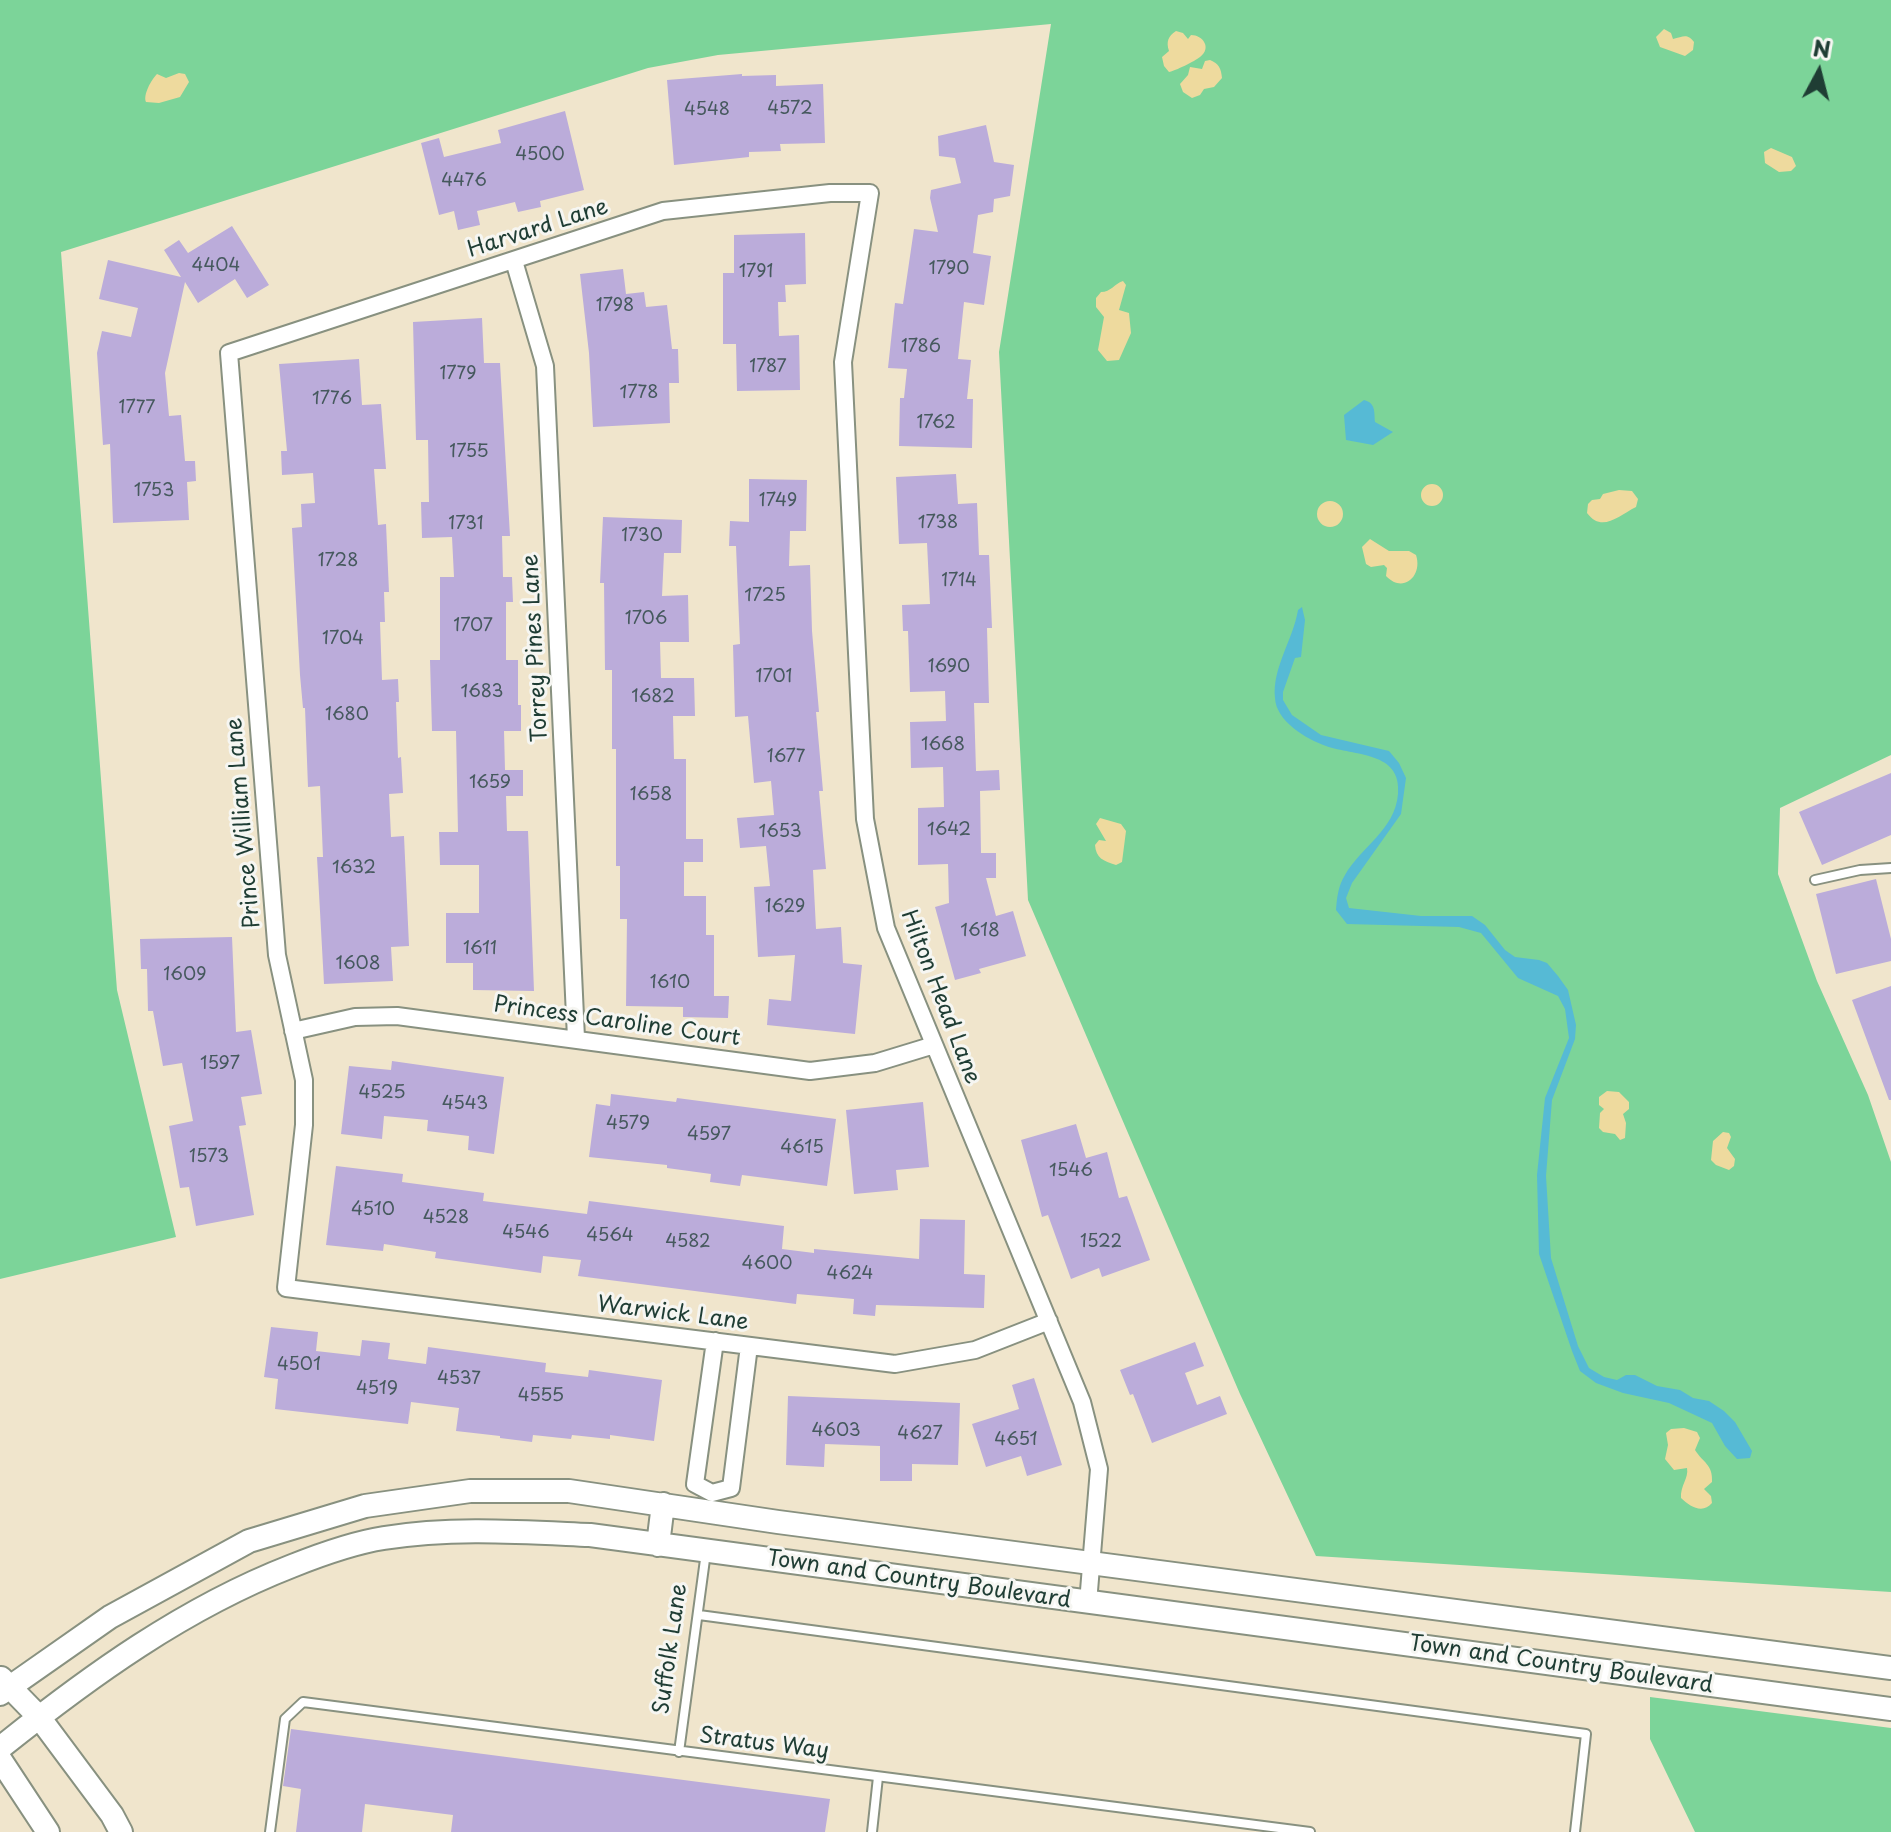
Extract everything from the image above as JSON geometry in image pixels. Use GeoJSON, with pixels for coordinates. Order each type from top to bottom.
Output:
{"type":"FeatureCollection","features":[{"type":"Feature","properties":{"kind":"main road","name":"Town and Country Boulevard"},"geometry":{"type":"LineString","coordinates":[[3,1686],[110,1617],[249,1541],[357,1508],[470,1491],[569,1491],[663,1504],[711,1502],[1092,1564],[1891,1668]]}},
{"type":"Feature","properties":{"kind":"main road"},"geometry":{"type":"LineString","coordinates":[[658,1545],[663,1504]]}},
{"type":"Feature","properties":{"kind":"main road"},"geometry":{"type":"LineString","coordinates":[[357,1508],[365,1542]]}},
{"type":"Feature","properties":{"kind":"main road","name":"Town and Country Boulevard"},"geometry":{"type":"LineString","coordinates":[[0,1748],[164,1628],[262,1577],[335,1549],[365,1542],[471,1530],[590,1535],[1891,1709]]}},
{"type":"Feature","properties":{"kind":"main road"},"geometry":{"type":"LineString","coordinates":[[3,1686],[39,1717],[112,1815],[121,1832]]}},
{"type":"Feature","properties":{"kind":"main road"},"geometry":{"type":"LineString","coordinates":[[0,1759],[48,1832]]}},
{"type":"Feature","properties":{"kind":"street","name":"Harvard Lane"},"geometry":{"type":"LineString","coordinates":[[229,353],[663,211],[830,193],[870,193]]}},
{"type":"Feature","properties":{"kind":"street","name":"Hilton Head Lane"},"geometry":{"type":"LineString","coordinates":[[870,193],[843,362],[865,819],[886,928],[1082,1402],[1099,1469],[1088,1603]]}},
{"type":"Feature","properties":{"kind":"street","name":"Torrey Pines Lane"},"geometry":{"type":"LineString","coordinates":[[514,261],[545,366],[576,1038]]}},
{"type":"Feature","properties":{"kind":"street","name":"Prince William Lane"},"geometry":{"type":"LineString","coordinates":[[229,353],[277,955],[304,1080],[304,1125],[286,1288]]}},
{"type":"Feature","properties":{"kind":"street","name":"Princess Caroline Court"},"geometry":{"type":"LineString","coordinates":[[293,1031],[355,1017],[397,1016],[810,1071],[875,1063],[934,1045]]}},
{"type":"Feature","properties":{"kind":"street","name":"Warwick Lane"},"geometry":{"type":"LineString","coordinates":[[286,1288],[895,1364],[975,1350],[1049,1321]]}},
{"type":"Feature","properties":{"kind":"street"},"geometry":{"type":"LineString","coordinates":[[715,1341],[695,1484],[711,1502],[731,1488],[749,1346]]}},
{"type":"Feature","properties":{"kind":"lane"},"geometry":{"type":"LineString","coordinates":[[1815,880],[1860,870],[1891,868]]}},
{"type":"Feature","properties":{"kind":"lane","name":"Suffolk Lane"},"geometry":{"type":"LineString","coordinates":[[679,1752],[706,1551]]}},
{"type":"Feature","properties":{"kind":"lane"},"geometry":{"type":"LineString","coordinates":[[699,1615],[1586,1734],[1575,1832]]}},
{"type":"Feature","properties":{"kind":"lane","name":"Stratus Way"},"geometry":{"type":"LineString","coordinates":[[270,1832],[285,1719],[303,1702],[1310,1832]]}},
{"type":"Feature","properties":{"kind":"lane"},"geometry":{"type":"LineString","coordinates":[[872,1832],[878,1777]]}},
{"type":"Feature","properties":{"kind":"green space"},"geometry":{"type":"Polygon","coordinates":[[[0,0],[1891,0],[1891,755],[1780,808],[1778,874],[1817,981],[1868,1095],[1891,1162],[1891,1592],[1316,1556],[1240,1394],[1028,900],[999,352],[1051,24],[718,55],[648,68],[61,252],[117,990],[176,1237],[0,1279],[0,0]]]}},
{"type":"Feature","properties":{"kind":"green space"},"geometry":{"type":"Polygon","coordinates":[[[1650,1697],[1891,1728],[1891,1832],[1695,1832],[1650,1739],[1650,1697]]]}},
{"type":"Feature","properties":{"kind":"sand"},"geometry":{"type":"Polygon","coordinates":[[[1664,29],[1671,33],[1673,39],[1689,37],[1694,42],[1693,50],[1685,56],[1660,47],[1656,37],[1664,29]]]}},
{"type":"Feature","properties":{"kind":"sand"},"geometry":{"type":"Polygon","coordinates":[[[1176,31],[1188,39],[1191,35],[1199,37],[1206,46],[1197,59],[1169,72],[1162,57],[1169,51],[1168,40],[1176,31]]]}},
{"type":"Feature","properties":{"kind":"sand"},"geometry":{"type":"Polygon","coordinates":[[[1210,60],[1219,67],[1222,78],[1214,87],[1204,89],[1192,98],[1183,92],[1180,84],[1190,67],[1202,69],[1205,61],[1210,60]]]}},
{"type":"Feature","properties":{"kind":"sand"},"geometry":{"type":"Polygon","coordinates":[[[157,74],[166,78],[185,74],[189,82],[180,97],[159,103],[146,102],[148,88],[157,74]]]}},
{"type":"Feature","properties":{"kind":"sand"},"geometry":{"type":"Polygon","coordinates":[[[1771,148],[1792,157],[1796,166],[1791,171],[1779,172],[1765,163],[1764,152],[1771,148]]]}},
{"type":"Feature","properties":{"kind":"sand"},"geometry":{"type":"Polygon","coordinates":[[[1123,281],[1126,285],[1119,310],[1129,313],[1131,333],[1119,360],[1107,361],[1098,350],[1104,317],[1096,307],[1096,298],[1101,292],[1123,281]]]}},
{"type":"Feature","properties":{"kind":"sand"},"geometry":{"type":"Polygon","coordinates":[[[1432,484],[1440,487],[1443,495],[1440,503],[1432,506],[1424,503],[1421,495],[1424,487],[1432,484]]]}},
{"type":"Feature","properties":{"kind":"sand"},"geometry":{"type":"Polygon","coordinates":[[[1619,490],[1632,491],[1638,499],[1636,507],[1604,522],[1598,522],[1587,513],[1592,500],[1619,490]]]}},
{"type":"Feature","properties":{"kind":"sand"},"geometry":{"type":"Polygon","coordinates":[[[1330,501],[1339,505],[1343,514],[1339,523],[1330,527],[1321,523],[1317,514],[1321,505],[1330,501]]]}},
{"type":"Feature","properties":{"kind":"sand"},"geometry":{"type":"Polygon","coordinates":[[[1370,539],[1389,551],[1409,551],[1416,555],[1417,570],[1414,576],[1405,583],[1399,583],[1386,576],[1387,568],[1384,565],[1371,567],[1366,564],[1362,547],[1370,539]]]}},
{"type":"Feature","properties":{"kind":"sand"},"geometry":{"type":"Polygon","coordinates":[[[1100,818],[1121,824],[1126,831],[1122,862],[1116,865],[1097,853],[1095,845],[1099,840],[1106,841],[1096,824],[1100,818]]]}},
{"type":"Feature","properties":{"kind":"sand"},"geometry":{"type":"Polygon","coordinates":[[[1607,1091],[1619,1092],[1629,1102],[1629,1109],[1623,1114],[1625,1138],[1620,1140],[1615,1134],[1599,1128],[1600,1113],[1604,1109],[1599,1105],[1599,1097],[1607,1091]]]}},
{"type":"Feature","properties":{"kind":"sand"},"geometry":{"type":"Polygon","coordinates":[[[1723,1132],[1731,1137],[1727,1148],[1735,1159],[1734,1166],[1729,1170],[1711,1160],[1713,1141],[1723,1132]]]}},
{"type":"Feature","properties":{"kind":"sand"},"geometry":{"type":"Polygon","coordinates":[[[1684,1428],[1697,1432],[1700,1438],[1695,1450],[1711,1471],[1712,1482],[1704,1489],[1711,1496],[1712,1503],[1701,1509],[1681,1498],[1687,1468],[1674,1470],[1665,1459],[1668,1445],[1666,1433],[1671,1429],[1684,1428]]]}},
{"type":"Feature","properties":{"kind":"water"},"geometry":{"type":"Polygon","coordinates":[[[1364,400],[1372,406],[1375,422],[1393,432],[1373,445],[1346,440],[1344,415],[1364,400]]]}},
{"type":"Feature","properties":{"kind":"water"},"geometry":{"type":"Polygon","coordinates":[[[1302,607],[1305,620],[1301,657],[1295,658],[1283,692],[1283,700],[1292,715],[1321,735],[1389,751],[1406,778],[1401,814],[1352,883],[1346,898],[1349,908],[1421,916],[1472,916],[1485,925],[1505,950],[1515,957],[1547,963],[1568,990],[1576,1025],[1575,1039],[1552,1100],[1546,1176],[1551,1258],[1578,1346],[1589,1368],[1617,1380],[1626,1375],[1635,1375],[1657,1386],[1680,1390],[1693,1398],[1709,1401],[1735,1422],[1752,1451],[1750,1458],[1737,1459],[1725,1446],[1712,1423],[1669,1403],[1623,1393],[1596,1383],[1580,1371],[1539,1254],[1537,1175],[1545,1098],[1569,1038],[1565,1009],[1558,996],[1518,978],[1481,933],[1459,927],[1347,924],[1336,910],[1339,888],[1345,875],[1391,818],[1396,807],[1397,780],[1384,763],[1318,743],[1293,728],[1281,714],[1275,698],[1277,676],[1298,610],[1302,607]]]}},
{"type":"Feature","properties":{"kind":"building"},"geometry":{"type":"Polygon","coordinates":[[[742,74],[776,75],[776,86],[823,84],[825,143],[780,144],[781,151],[749,152],[749,157],[674,165],[667,80],[742,74]]]}},
{"type":"Feature","properties":{"kind":"building"},"geometry":{"type":"Polygon","coordinates":[[[565,111],[584,190],[540,201],[541,207],[518,212],[515,202],[477,211],[480,225],[458,230],[454,211],[439,215],[421,143],[439,138],[444,157],[501,143],[498,130],[565,111]]]}},
{"type":"Feature","properties":{"kind":"building"},"geometry":{"type":"Polygon","coordinates":[[[986,125],[994,162],[1014,165],[1010,196],[994,199],[993,212],[978,215],[973,253],[991,256],[984,305],[964,302],[958,359],[971,360],[967,399],[973,399],[972,448],[899,446],[900,398],[904,398],[907,369],[888,368],[895,303],[903,304],[914,229],[938,232],[931,190],[961,183],[955,158],[939,156],[938,136],[986,125]]]}},
{"type":"Feature","properties":{"kind":"building"},"geometry":{"type":"Polygon","coordinates":[[[232,226],[269,285],[247,298],[235,279],[198,303],[185,282],[165,373],[169,416],[181,415],[185,461],[195,461],[196,481],[187,482],[189,520],[113,523],[110,444],[103,445],[97,353],[102,331],[131,337],[138,308],[99,299],[108,260],[181,277],[164,250],[179,240],[188,253],[232,226]]]}},
{"type":"Feature","properties":{"kind":"building"},"geometry":{"type":"Polygon","coordinates":[[[805,233],[806,284],[785,285],[786,302],[778,302],[779,336],[799,335],[800,390],[737,391],[736,344],[723,344],[723,273],[734,273],[734,235],[805,233]]]}},
{"type":"Feature","properties":{"kind":"building"},"geometry":{"type":"Polygon","coordinates":[[[623,269],[626,294],[644,292],[646,307],[667,305],[672,349],[678,349],[679,383],[669,383],[670,423],[593,427],[580,274],[623,269]]]}},
{"type":"Feature","properties":{"kind":"building"},"geometry":{"type":"Polygon","coordinates":[[[482,318],[484,363],[500,363],[510,536],[502,536],[503,577],[512,577],[513,602],[506,602],[506,660],[518,660],[518,705],[521,705],[521,731],[504,731],[505,770],[523,770],[523,796],[506,796],[507,831],[528,831],[534,991],[473,990],[473,963],[446,963],[446,913],[479,913],[479,865],[440,865],[439,832],[458,832],[456,731],[432,731],[430,660],[440,660],[440,577],[454,577],[452,537],[422,538],[421,502],[429,502],[428,440],[416,440],[413,322],[482,318]]]}},
{"type":"Feature","properties":{"kind":"building"},"geometry":{"type":"Polygon","coordinates":[[[359,359],[362,405],[381,404],[386,469],[374,469],[378,525],[386,524],[389,592],[384,592],[385,622],[380,622],[382,680],[398,679],[398,758],[401,757],[403,793],[389,794],[391,837],[404,836],[409,946],[391,947],[393,981],[324,984],[317,857],[323,857],[320,786],[308,787],[292,528],[302,527],[301,504],[315,503],[313,473],[282,475],[281,451],[287,451],[279,364],[359,359]]]}},
{"type":"Feature","properties":{"kind":"building"},"geometry":{"type":"Polygon","coordinates":[[[956,474],[958,504],[977,503],[979,555],[989,555],[992,628],[987,628],[989,703],[974,703],[976,771],[999,770],[1000,790],[980,791],[981,853],[996,853],[996,878],[986,878],[996,916],[1013,911],[1026,956],[979,969],[981,973],[955,980],[935,907],[949,903],[948,864],[918,865],[918,808],[944,807],[943,767],[911,768],[910,722],[946,721],[945,691],[910,692],[908,631],[903,631],[902,605],[930,604],[927,543],[899,544],[896,477],[956,474]]]}},
{"type":"Feature","properties":{"kind":"building"},"geometry":{"type":"Polygon","coordinates":[[[749,479],[807,480],[806,531],[790,531],[789,566],[810,565],[819,712],[816,712],[823,791],[819,791],[826,869],[813,870],[816,929],[841,927],[843,963],[862,965],[855,1034],[767,1025],[769,999],[791,1001],[795,955],[758,957],[754,887],[770,886],[766,846],[740,848],[737,818],[774,815],[771,781],[754,783],[748,716],[735,717],[733,645],[740,644],[736,546],[729,546],[730,521],[749,522],[749,479]]]}},
{"type":"Feature","properties":{"kind":"building"},"geometry":{"type":"Polygon","coordinates":[[[603,517],[682,520],[681,553],[664,553],[662,596],[688,595],[689,642],[660,642],[661,678],[694,678],[695,716],[673,716],[674,759],[686,759],[686,839],[703,839],[703,862],[684,862],[684,896],[706,896],[706,935],[714,935],[714,996],[729,996],[728,1018],[683,1017],[683,1007],[626,1006],[627,919],[620,919],[620,866],[616,866],[612,670],[605,670],[604,583],[600,583],[603,517]]]}},
{"type":"Feature","properties":{"kind":"building"},"geometry":{"type":"Polygon","coordinates":[[[1891,773],[1891,835],[1822,865],[1799,812],[1891,773]]]}},
{"type":"Feature","properties":{"kind":"building"},"geometry":{"type":"Polygon","coordinates":[[[1876,879],[1891,939],[1891,961],[1836,974],[1816,894],[1876,879]]]}},
{"type":"Feature","properties":{"kind":"building"},"geometry":{"type":"Polygon","coordinates":[[[232,937],[236,1032],[251,1030],[262,1094],[241,1097],[246,1125],[239,1126],[254,1215],[196,1226],[189,1187],[180,1188],[169,1126],[193,1121],[182,1063],[163,1066],[153,1011],[148,1011],[147,969],[141,969],[140,939],[232,937]]]}},
{"type":"Feature","properties":{"kind":"building"},"geometry":{"type":"Polygon","coordinates":[[[1891,986],[1891,1100],[1889,1100],[1852,1000],[1891,986]]]}},
{"type":"Feature","properties":{"kind":"building"},"geometry":{"type":"Polygon","coordinates":[[[392,1061],[504,1077],[494,1154],[468,1150],[469,1136],[427,1131],[428,1120],[384,1116],[382,1139],[341,1134],[349,1066],[391,1070],[392,1061]]]}},
{"type":"Feature","properties":{"kind":"building"},"geometry":{"type":"Polygon","coordinates":[[[611,1094],[676,1102],[677,1098],[836,1119],[827,1186],[742,1175],[740,1186],[710,1182],[711,1174],[667,1168],[667,1165],[589,1157],[596,1104],[610,1106],[611,1094]]]}},
{"type":"Feature","properties":{"kind":"building"},"geometry":{"type":"Polygon","coordinates":[[[923,1102],[929,1167],[896,1170],[898,1190],[854,1194],[846,1110],[923,1102]]]}},
{"type":"Feature","properties":{"kind":"building"},"geometry":{"type":"Polygon","coordinates":[[[1076,1124],[1086,1158],[1107,1152],[1119,1198],[1127,1196],[1150,1260],[1102,1277],[1099,1268],[1071,1279],[1048,1215],[1042,1217],[1021,1140],[1076,1124]]]}},
{"type":"Feature","properties":{"kind":"building"},"geometry":{"type":"Polygon","coordinates":[[[336,1166],[403,1174],[402,1182],[484,1193],[483,1201],[587,1214],[589,1201],[784,1226],[782,1249],[814,1253],[814,1249],[919,1259],[920,1219],[965,1220],[964,1274],[985,1275],[984,1308],[876,1305],[875,1316],[853,1314],[854,1299],[797,1294],[796,1304],[578,1276],[581,1260],[543,1256],[541,1273],[435,1258],[436,1252],[384,1244],[383,1251],[326,1245],[336,1166]]]}},
{"type":"Feature","properties":{"kind":"building"},"geometry":{"type":"Polygon","coordinates":[[[271,1327],[318,1332],[316,1351],[360,1356],[362,1340],[390,1343],[388,1359],[426,1364],[428,1347],[546,1363],[545,1372],[588,1377],[589,1370],[662,1380],[654,1441],[610,1435],[610,1439],[572,1435],[571,1439],[533,1435],[532,1442],[456,1431],[459,1408],[411,1402],[408,1424],[275,1409],[278,1379],[264,1377],[271,1327]]]}},
{"type":"Feature","properties":{"kind":"building"},"geometry":{"type":"Polygon","coordinates":[[[1195,1342],[1204,1366],[1185,1373],[1197,1405],[1220,1396],[1227,1414],[1152,1443],[1120,1370],[1195,1342]]]}},
{"type":"Feature","properties":{"kind":"building"},"geometry":{"type":"Polygon","coordinates":[[[1034,1378],[1062,1465],[1027,1476],[1021,1456],[986,1467],[972,1424],[1019,1409],[1012,1385],[1034,1378]]]}},
{"type":"Feature","properties":{"kind":"building"},"geometry":{"type":"Polygon","coordinates":[[[788,1396],[960,1403],[958,1465],[912,1464],[912,1481],[880,1481],[880,1446],[825,1444],[824,1467],[786,1465],[788,1396]]]}},
{"type":"Feature","properties":{"kind":"building"},"geometry":{"type":"Polygon","coordinates":[[[291,1729],[830,1799],[825,1832],[451,1832],[453,1815],[365,1804],[362,1832],[296,1832],[301,1789],[283,1786],[291,1729]]]}}]}
